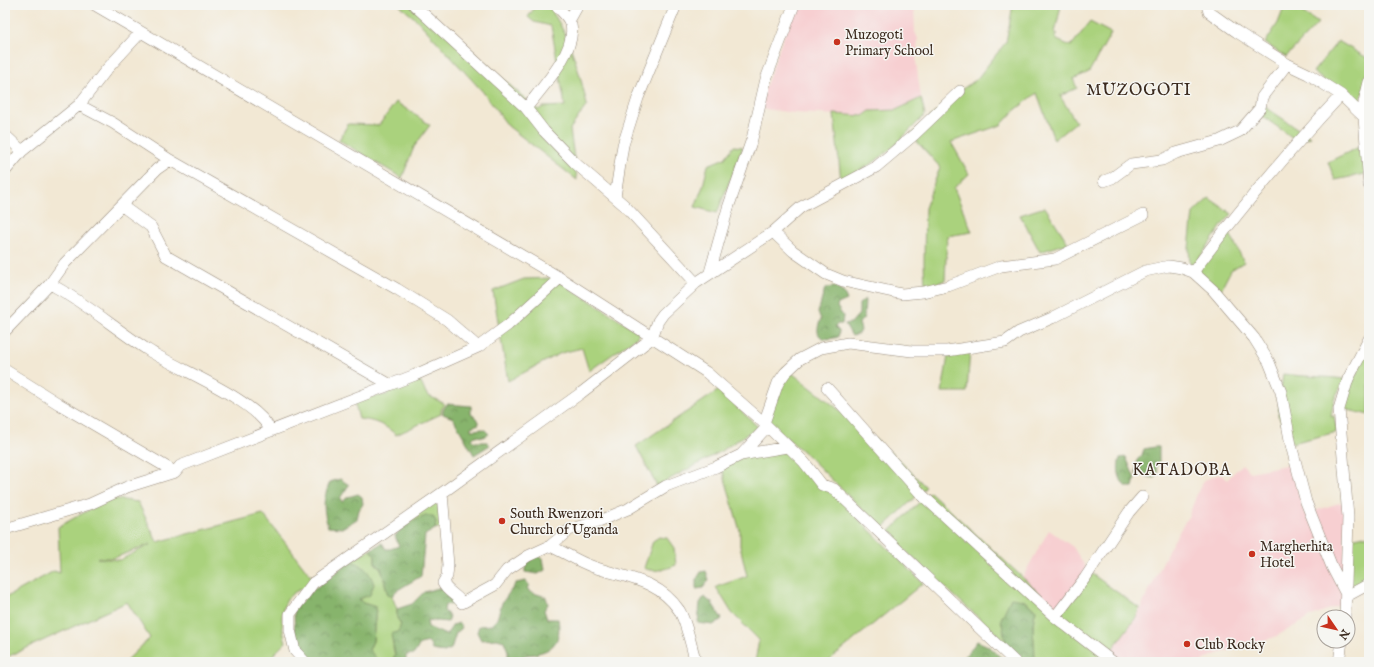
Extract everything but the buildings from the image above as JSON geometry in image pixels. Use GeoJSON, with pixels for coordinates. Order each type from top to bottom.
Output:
{"type":"FeatureCollection","features":[{"type":"Feature","properties":{"kind":"street"},"geometry":{"type":"LineString","coordinates":[[95,5],[560,278],[706,372],[766,425],[804,462],[822,485],[834,489],[1015,662]]}},
{"type":"Feature","properties":{"kind":"street"},"geometry":{"type":"LineString","coordinates":[[414,5],[526,108],[544,131],[575,163],[616,197],[672,254],[696,283]]}},
{"type":"Feature","properties":{"kind":"street"},"geometry":{"type":"LineString","coordinates":[[526,108],[561,61],[570,42],[572,32],[569,21],[556,5]]}},
{"type":"Feature","properties":{"kind":"street"},"geometry":{"type":"LineString","coordinates":[[569,21],[578,5]]}},
{"type":"Feature","properties":{"kind":"street"},"geometry":{"type":"LineString","coordinates":[[616,197],[623,144],[641,91],[676,5]]}},
{"type":"Feature","properties":{"kind":"street"},"geometry":{"type":"LineString","coordinates":[[710,272],[728,208],[752,139],[766,79],[794,5]]}},
{"type":"Feature","properties":{"kind":"street"},"geometry":{"type":"LineString","coordinates":[[1207,5],[1209,12],[1287,64],[1308,74],[1345,98],[1364,118]]}},
{"type":"Feature","properties":{"kind":"street"},"geometry":{"type":"LineString","coordinates":[[5,171],[22,151],[79,104],[107,69],[141,32]]}},
{"type":"Feature","properties":{"kind":"street"},"geometry":{"type":"LineString","coordinates":[[1104,180],[1112,178],[1131,164],[1162,160],[1176,153],[1214,143],[1240,131],[1260,108],[1262,97],[1287,64]]}},
{"type":"Feature","properties":{"kind":"street"},"geometry":{"type":"LineString","coordinates":[[1193,272],[1223,231],[1285,157],[1345,98],[1369,82]]}},
{"type":"Feature","properties":{"kind":"street"},"geometry":{"type":"LineString","coordinates":[[1369,82],[1364,102],[1369,185]]}},
{"type":"Feature","properties":{"kind":"street"},"geometry":{"type":"LineString","coordinates":[[305,662],[295,651],[290,614],[313,583],[442,493],[575,397],[652,338],[662,314],[696,283],[710,272],[773,232],[801,207],[876,167],[909,139],[960,91]]}},
{"type":"Feature","properties":{"kind":"street"},"geometry":{"type":"LineString","coordinates":[[79,104],[114,123],[170,160],[397,289],[447,320],[478,347]]}},
{"type":"Feature","properties":{"kind":"street"},"geometry":{"type":"LineString","coordinates":[[5,135],[22,151]]}},
{"type":"Feature","properties":{"kind":"street"},"geometry":{"type":"LineString","coordinates":[[5,331],[50,284],[65,263],[122,206],[156,169],[170,160]]}},
{"type":"Feature","properties":{"kind":"street"},"geometry":{"type":"LineString","coordinates":[[122,206],[151,227],[166,256],[389,384]]}},
{"type":"Feature","properties":{"kind":"street"},"geometry":{"type":"LineString","coordinates":[[773,232],[793,251],[826,274],[843,281],[902,294],[923,292],[948,286],[1007,265],[1056,259],[1143,215]]}},
{"type":"Feature","properties":{"kind":"street"},"geometry":{"type":"LineString","coordinates":[[741,455],[766,425],[778,383],[785,372],[800,359],[821,348],[848,343],[912,351],[947,351],[1005,342],[1019,332],[1052,318],[1145,271],[1169,266],[1193,272],[1213,290],[1262,349],[1274,372],[1281,392],[1291,445],[1306,502],[1332,567],[1347,596]]}},
{"type":"Feature","properties":{"kind":"street"},"geometry":{"type":"LineString","coordinates":[[5,529],[90,504],[127,487],[176,472],[180,466],[389,384],[478,347],[508,325],[560,278]]}},
{"type":"Feature","properties":{"kind":"street"},"geometry":{"type":"LineString","coordinates":[[50,284],[66,293],[148,351],[231,396],[262,417],[267,422],[271,431]]}},
{"type":"Feature","properties":{"kind":"street"},"geometry":{"type":"LineString","coordinates":[[1346,609],[1348,517],[1339,409],[1348,380],[1369,339]]}},
{"type":"Feature","properties":{"kind":"street"},"geometry":{"type":"LineString","coordinates":[[5,370],[59,404],[176,472]]}},
{"type":"Feature","properties":{"kind":"street"},"geometry":{"type":"LineString","coordinates":[[827,388],[909,482],[1055,617],[1113,662]]}},
{"type":"Feature","properties":{"kind":"street"},"geometry":{"type":"LineString","coordinates":[[442,493],[448,565],[447,576],[443,583],[448,591],[462,603],[495,585],[507,570],[528,556],[550,546],[569,530],[599,521],[628,509],[666,486],[716,467],[741,455],[787,447]]}},
{"type":"Feature","properties":{"kind":"street"},"geometry":{"type":"LineString","coordinates":[[1055,617],[1085,578],[1129,512],[1142,497]]}},
{"type":"Feature","properties":{"kind":"street"},"geometry":{"type":"LineString","coordinates":[[550,546],[589,565],[622,576],[641,580],[663,594],[679,610],[696,662]]}},
{"type":"Feature","properties":{"kind":"street"},"geometry":{"type":"LineString","coordinates":[[1347,596],[1369,584]]}},
{"type":"Feature","properties":{"kind":"street"},"geometry":{"type":"LineString","coordinates":[[1339,662],[1341,649]]}},
{"type":"Feature","properties":{"kind":"shaded area"},"geometry":{"type":"Polygon","coordinates":[[[795,5],[914,5],[915,32],[918,39],[916,62],[921,98],[896,110],[870,111],[863,116],[794,113],[758,108],[795,5]]]}},
{"type":"Feature","properties":{"kind":"shaded area"},"geometry":{"type":"Polygon","coordinates":[[[1242,464],[1250,472],[1291,464],[1305,514],[1345,501],[1345,603],[1330,609],[1316,609],[1316,614],[1275,637],[1214,655],[1201,662],[1121,662],[1109,652],[1137,616],[1169,549],[1189,515],[1199,489],[1205,480],[1220,474],[1227,480],[1242,464]]]}},
{"type":"Feature","properties":{"kind":"shaded area"},"geometry":{"type":"Polygon","coordinates":[[[1049,530],[1073,547],[1088,571],[1057,610],[1022,578],[1049,530]]]}},
{"type":"Feature","properties":{"kind":"green space"},"geometry":{"type":"Polygon","coordinates":[[[399,5],[419,5],[538,110],[543,107],[565,106],[551,26],[534,22],[528,17],[535,7],[548,6],[562,28],[568,41],[581,80],[587,105],[570,129],[577,180],[508,126],[483,92],[417,20],[399,5]]]}},
{"type":"Feature","properties":{"kind":"green space"},"geometry":{"type":"Polygon","coordinates":[[[1013,5],[1061,5],[1055,33],[1058,34],[1055,34],[1057,40],[1071,46],[1090,22],[1111,33],[1089,72],[1073,79],[1077,88],[1060,96],[1076,122],[1054,140],[1037,93],[1014,111],[1001,125],[951,142],[969,174],[954,188],[972,232],[947,236],[945,280],[925,289],[925,208],[940,167],[911,135],[956,93],[976,80],[1006,42],[1013,5]]]}},
{"type":"Feature","properties":{"kind":"green space"},"geometry":{"type":"Polygon","coordinates":[[[1285,5],[1292,5],[1318,23],[1286,57],[1265,43],[1278,23],[1285,5]]]}},
{"type":"Feature","properties":{"kind":"green space"},"geometry":{"type":"Polygon","coordinates":[[[1338,41],[1369,59],[1369,75],[1360,101],[1363,112],[1313,72],[1338,41]]]}},
{"type":"Feature","properties":{"kind":"green space"},"geometry":{"type":"Polygon","coordinates":[[[921,98],[925,115],[893,147],[874,162],[841,181],[834,114],[863,116],[870,111],[896,110],[921,98]]]}},
{"type":"Feature","properties":{"kind":"green space"},"geometry":{"type":"Polygon","coordinates":[[[396,102],[430,125],[414,147],[402,178],[339,140],[348,124],[379,125],[396,102]]]}},
{"type":"Feature","properties":{"kind":"green space"},"geometry":{"type":"Polygon","coordinates":[[[1258,102],[1310,137],[1296,140],[1255,111],[1258,102]]]}},
{"type":"Feature","properties":{"kind":"green space"},"geometry":{"type":"Polygon","coordinates":[[[1363,145],[1365,174],[1335,180],[1328,162],[1363,145]]]}},
{"type":"Feature","properties":{"kind":"green space"},"geometry":{"type":"Polygon","coordinates":[[[734,146],[743,147],[717,213],[695,207],[703,186],[708,165],[725,158],[734,146]]]}},
{"type":"Feature","properties":{"kind":"green space"},"geometry":{"type":"Polygon","coordinates":[[[1209,198],[1232,214],[1223,224],[1192,269],[1190,267],[1189,248],[1193,213],[1209,198]]]}},
{"type":"Feature","properties":{"kind":"green space"},"geometry":{"type":"Polygon","coordinates":[[[1045,207],[1068,243],[1040,252],[1020,215],[1045,207]]]}},
{"type":"Feature","properties":{"kind":"green space"},"geometry":{"type":"Polygon","coordinates":[[[1227,228],[1244,262],[1231,270],[1219,293],[1197,272],[1227,228]]]}},
{"type":"Feature","properties":{"kind":"green space"},"geometry":{"type":"Polygon","coordinates":[[[554,278],[639,332],[637,337],[589,371],[582,348],[561,353],[508,381],[493,291],[524,279],[554,278]]]}},
{"type":"Feature","properties":{"kind":"green space"},"geometry":{"type":"Polygon","coordinates":[[[835,287],[844,293],[847,300],[838,304],[837,307],[843,316],[842,324],[837,324],[835,327],[839,331],[838,337],[827,339],[820,336],[818,333],[821,319],[818,313],[825,288],[835,287]]]}},
{"type":"Feature","properties":{"kind":"green space"},"geometry":{"type":"Polygon","coordinates":[[[865,299],[864,318],[859,323],[861,330],[859,334],[852,336],[845,324],[851,323],[859,314],[859,304],[865,299]]]}},
{"type":"Feature","properties":{"kind":"green space"},"geometry":{"type":"Polygon","coordinates":[[[1369,347],[1369,415],[1340,408],[1369,347]]]}},
{"type":"Feature","properties":{"kind":"green space"},"geometry":{"type":"Polygon","coordinates":[[[970,349],[967,392],[942,392],[949,350],[970,349]]]}},
{"type":"Feature","properties":{"kind":"green space"},"geometry":{"type":"Polygon","coordinates":[[[784,367],[875,439],[910,470],[926,487],[882,529],[806,454],[766,420],[784,367]]]}},
{"type":"Feature","properties":{"kind":"green space"},"geometry":{"type":"Polygon","coordinates":[[[1283,374],[1345,379],[1334,399],[1331,417],[1334,416],[1337,432],[1292,443],[1278,415],[1283,374]]]}},
{"type":"Feature","properties":{"kind":"green space"},"geometry":{"type":"Polygon","coordinates":[[[419,379],[427,395],[445,404],[441,410],[441,414],[396,435],[388,428],[379,424],[359,419],[354,400],[364,397],[386,395],[393,385],[419,379]]]}},
{"type":"Feature","properties":{"kind":"green space"},"geometry":{"type":"Polygon","coordinates":[[[719,390],[758,427],[718,453],[657,486],[636,446],[719,390]]]}},
{"type":"Feature","properties":{"kind":"green space"},"geometry":{"type":"Polygon","coordinates":[[[447,404],[471,406],[471,414],[476,418],[479,424],[471,427],[471,430],[484,429],[489,434],[484,437],[475,436],[472,439],[475,442],[487,442],[490,445],[474,455],[453,418],[443,414],[443,410],[447,404]]]}},
{"type":"Feature","properties":{"kind":"green space"},"geometry":{"type":"Polygon","coordinates":[[[1159,447],[1159,462],[1156,467],[1158,472],[1155,478],[1136,474],[1137,460],[1142,455],[1144,449],[1159,447]]]}},
{"type":"Feature","properties":{"kind":"green space"},"geometry":{"type":"Polygon","coordinates":[[[750,452],[791,452],[923,583],[827,662],[755,662],[759,640],[732,613],[716,587],[747,576],[740,546],[740,531],[720,461],[750,452]]]}},
{"type":"Feature","properties":{"kind":"green space"},"geometry":{"type":"Polygon","coordinates":[[[1126,457],[1135,479],[1133,487],[1126,487],[1123,484],[1119,473],[1120,458],[1126,457]]]}},
{"type":"Feature","properties":{"kind":"green space"},"geometry":{"type":"Polygon","coordinates":[[[340,479],[349,485],[340,498],[342,502],[348,497],[358,494],[362,497],[363,504],[359,510],[357,519],[342,528],[328,527],[324,509],[326,494],[330,482],[340,479]]]}},
{"type":"Feature","properties":{"kind":"green space"},"geometry":{"type":"Polygon","coordinates":[[[930,492],[1061,613],[1092,574],[1139,608],[1137,616],[1110,652],[1118,659],[1107,662],[1034,662],[1035,649],[1033,624],[1036,610],[1023,600],[1001,619],[1006,643],[887,534],[930,492]]]}},
{"type":"Feature","properties":{"kind":"green space"},"geometry":{"type":"Polygon","coordinates":[[[438,497],[441,527],[435,529],[436,522],[403,526],[438,497]]]}},
{"type":"Feature","properties":{"kind":"green space"},"geometry":{"type":"Polygon","coordinates":[[[110,498],[138,502],[157,542],[263,514],[317,584],[295,592],[286,602],[283,608],[282,622],[286,642],[266,662],[125,662],[150,638],[127,602],[5,658],[5,598],[54,571],[60,573],[58,527],[110,498]],[[151,544],[114,558],[97,558],[120,560],[151,544]]]}},
{"type":"Feature","properties":{"kind":"green space"},"geometry":{"type":"Polygon","coordinates":[[[425,516],[433,516],[436,522],[435,529],[425,535],[421,576],[396,591],[392,596],[388,595],[381,568],[375,563],[375,555],[370,550],[382,543],[386,549],[399,546],[395,536],[403,526],[425,516]]]}},
{"type":"Feature","properties":{"kind":"green space"},"geometry":{"type":"Polygon","coordinates":[[[1369,535],[1369,581],[1349,592],[1351,539],[1369,535]]]}},
{"type":"Feature","properties":{"kind":"green space"},"geometry":{"type":"Polygon","coordinates":[[[659,537],[667,538],[674,548],[676,565],[665,569],[656,570],[644,568],[653,541],[659,537]]]}},
{"type":"Feature","properties":{"kind":"green space"},"geometry":{"type":"Polygon","coordinates":[[[370,550],[375,555],[375,563],[381,568],[388,595],[392,596],[397,609],[397,618],[401,624],[393,647],[395,655],[392,662],[379,662],[369,650],[373,641],[376,608],[363,603],[359,599],[350,561],[370,550]]]}},
{"type":"Feature","properties":{"kind":"green space"},"geometry":{"type":"Polygon","coordinates":[[[536,556],[543,558],[545,570],[538,574],[525,572],[527,564],[536,556]]]}},
{"type":"Feature","properties":{"kind":"green space"},"geometry":{"type":"Polygon","coordinates":[[[350,561],[362,566],[374,584],[370,595],[359,599],[363,603],[376,607],[373,641],[369,650],[379,662],[309,662],[295,644],[294,610],[313,590],[350,561]]]}},
{"type":"Feature","properties":{"kind":"green space"},"geometry":{"type":"Polygon","coordinates":[[[706,571],[709,580],[703,588],[696,589],[696,580],[701,572],[706,571]]]}},
{"type":"Feature","properties":{"kind":"green space"},"geometry":{"type":"Polygon","coordinates":[[[526,581],[529,585],[527,588],[530,592],[546,597],[548,604],[544,610],[547,619],[558,619],[558,636],[553,645],[544,651],[508,661],[508,651],[504,641],[497,639],[481,640],[477,632],[479,626],[492,625],[497,619],[502,603],[516,583],[526,581]]]}},
{"type":"Feature","properties":{"kind":"green space"},"geometry":{"type":"Polygon","coordinates":[[[442,587],[459,607],[450,604],[445,605],[444,611],[450,616],[448,622],[427,620],[428,627],[446,635],[453,625],[459,623],[462,628],[456,633],[451,649],[444,652],[432,650],[429,642],[420,644],[414,654],[406,655],[406,662],[392,662],[395,655],[391,634],[398,632],[401,624],[397,618],[397,609],[412,604],[424,592],[442,587]]]}},
{"type":"Feature","properties":{"kind":"green space"},"geometry":{"type":"Polygon","coordinates":[[[704,597],[712,603],[722,619],[713,625],[698,623],[700,603],[704,597]]]}},
{"type":"Feature","properties":{"kind":"green space"},"geometry":{"type":"Polygon","coordinates":[[[1011,598],[1023,600],[1036,610],[1033,624],[1035,649],[1034,662],[1027,662],[1006,643],[1001,619],[1011,598]]]}},
{"type":"Feature","properties":{"kind":"green space"},"geometry":{"type":"Polygon","coordinates":[[[977,641],[988,646],[1006,662],[961,662],[977,641]]]}},
{"type":"Feature","properties":{"kind":"place","name":"Muzogoti Primary School"},"geometry":{"type":"Point","coordinates":[837,42]}},
{"type":"Feature","properties":{"kind":"place","name":"South Rwenzori Church of Uganda"},"geometry":{"type":"Point","coordinates":[502,521]}},
{"type":"Feature","properties":{"kind":"place","name":"Margherhita Hotel"},"geometry":{"type":"Point","coordinates":[1252,554]}},
{"type":"Feature","properties":{"kind":"place","name":"Club Rocky"},"geometry":{"type":"Point","coordinates":[1187,644]}},
{"type":"Feature","properties":{"kind":"district","name":"MUZOGOTI"},"geometry":{"type":"Point","coordinates":[1139,89]}},
{"type":"Feature","properties":{"kind":"district","name":"KATADOBA"},"geometry":{"type":"Point","coordinates":[1182,469]}}]}
